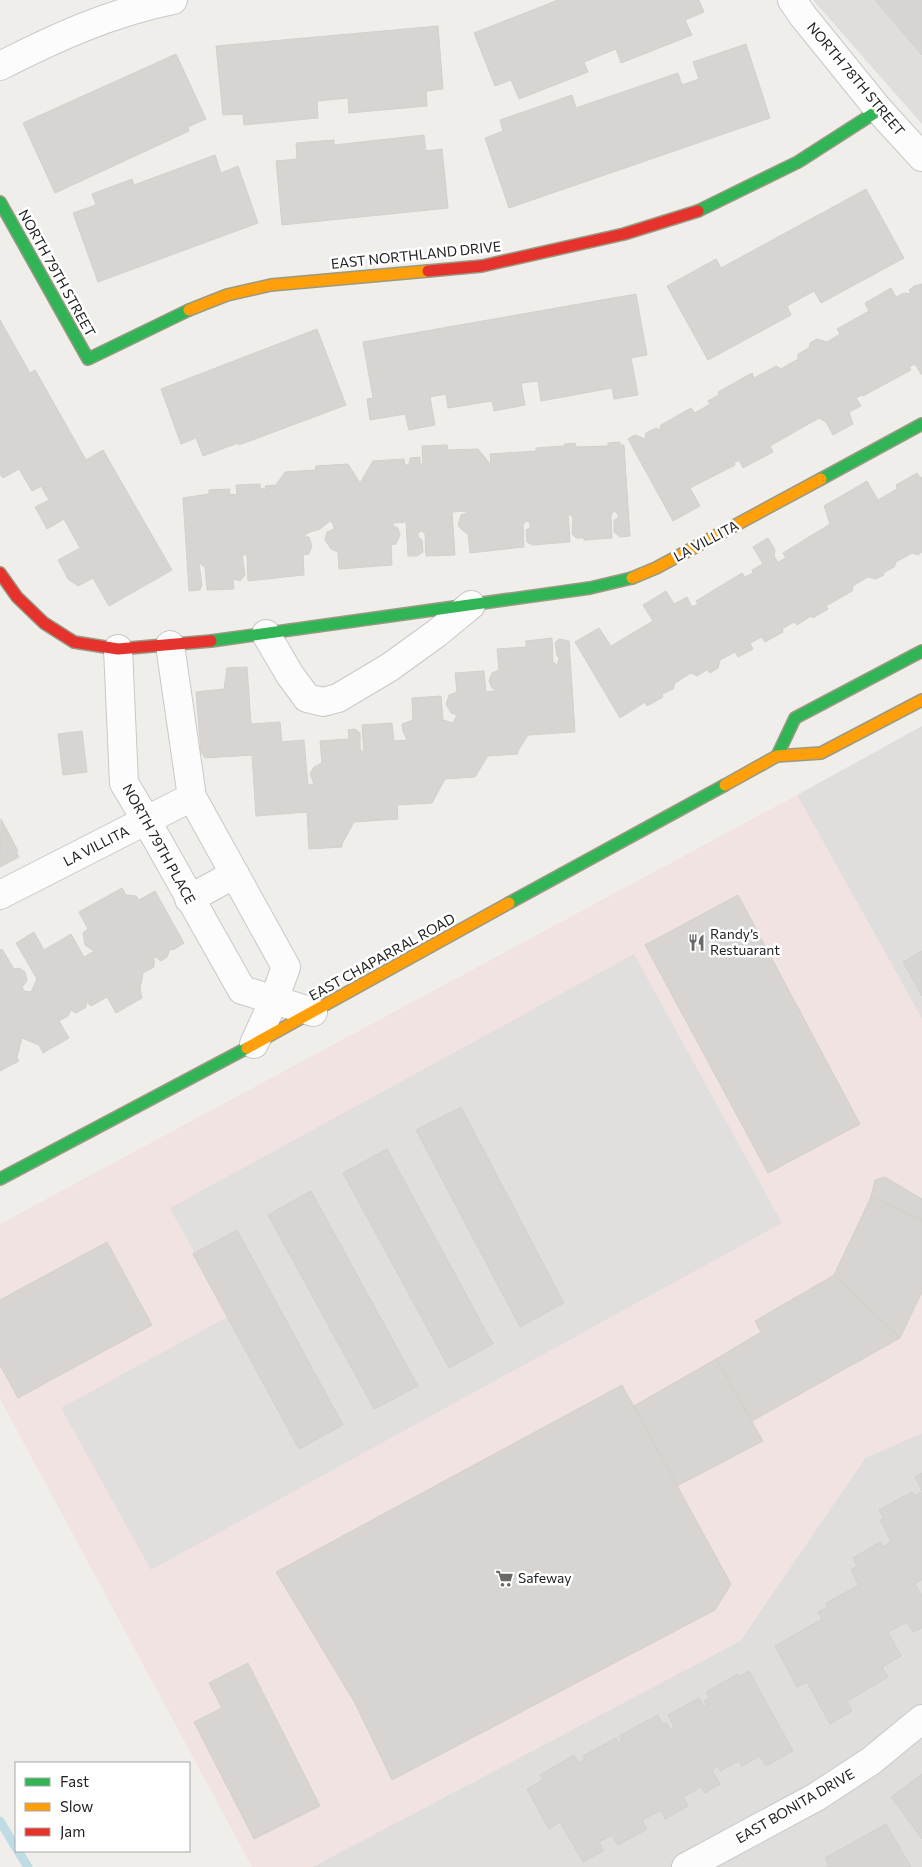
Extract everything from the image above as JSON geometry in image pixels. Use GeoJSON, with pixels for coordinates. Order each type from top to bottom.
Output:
{"type":"FeatureCollection","features":[{"type":"Feature","properties":{"kind":"street"},"geometry":{"type":"LineString","coordinates":[[0,66],[99,21],[173,0]]}},
{"type":"Feature","properties":{"kind":"street","name":"NORTH 78TH STREET"},"geometry":{"type":"LineString","coordinates":[[792,0],[879,110],[922,157]]}},
{"type":"Feature","properties":{"kind":"street","name":"EAST NORTHLAND DRIVE"},"geometry":{"type":"LineString","coordinates":[[88,359],[182,313],[227,294],[271,285],[482,266],[624,234],[702,210],[798,162],[879,110]]}},
{"type":"Feature","properties":{"kind":"street","name":"NORTH 79TH STREET"},"geometry":{"type":"LineString","coordinates":[[0,202],[88,359]]}},
{"type":"Feature","properties":{"kind":"street","name":"LA VILLITA"},"geometry":{"type":"LineString","coordinates":[[118,649],[198,644],[590,588],[636,577],[922,424]]}},
{"type":"Feature","properties":{"kind":"street"},"geometry":{"type":"LineString","coordinates":[[0,573],[17,597],[44,623],[74,642],[118,649]]}},
{"type":"Feature","properties":{"kind":"street"},"geometry":{"type":"LineString","coordinates":[[266,634],[290,675],[308,698],[323,702],[338,698],[390,668],[471,605]]}},
{"type":"Feature","properties":{"kind":"street"},"geometry":{"type":"LineString","coordinates":[[170,645],[192,797],[286,967],[274,1000],[254,1044]]}},
{"type":"Feature","properties":{"kind":"street","name":"NORTH 79TH PLACE"},"geometry":{"type":"LineString","coordinates":[[118,649],[124,783],[242,990],[313,1012]]}},
{"type":"Feature","properties":{"kind":"street"},"geometry":{"type":"LineString","coordinates":[[777,756],[795,718],[922,651]]}},
{"type":"Feature","properties":{"kind":"street","name":"EAST CHAPARRAL ROAD"},"geometry":{"type":"LineString","coordinates":[[0,1179],[313,1012],[411,956],[777,756],[821,753],[922,700]]}},
{"type":"Feature","properties":{"kind":"street","name":"LA VILLITA"},"geometry":{"type":"LineString","coordinates":[[0,895],[192,797]]}},
{"type":"Feature","properties":{"kind":"street"},"geometry":{"type":"LineString","coordinates":[[190,900],[236,874]]}},
{"type":"Feature","properties":{"kind":"street","name":"EAST BONITA DRIVE"},"geometry":{"type":"LineString","coordinates":[[686,1867],[816,1797],[871,1761],[922,1719]]}},
{"type":"Feature","properties":{"kind":"shaded area"},"geometry":{"type":"Polygon","coordinates":[[[813,0],[922,0],[922,124],[813,0]]]}},
{"type":"Feature","properties":{"kind":"shaded area"},"geometry":{"type":"Polygon","coordinates":[[[922,726],[922,1019],[797,795],[922,726]]]}},
{"type":"Feature","properties":{"kind":"shaded area"},"geometry":{"type":"Polygon","coordinates":[[[797,795],[922,1019],[922,1433],[865,1458],[740,1641],[312,1867],[252,1867],[0,1399],[0,1224],[797,795]]]}},
{"type":"Feature","properties":{"kind":"shaded area"},"geometry":{"type":"Polygon","coordinates":[[[634,954],[782,1223],[151,1570],[61,1408],[229,1316],[170,1208],[634,954]]]}},
{"type":"Feature","properties":{"kind":"shaded area"},"geometry":{"type":"Polygon","coordinates":[[[922,1433],[922,1867],[312,1867],[740,1641],[865,1458],[922,1433]]]}},
{"type":"Feature","properties":{"kind":"building"},"geometry":{"type":"Polygon","coordinates":[[[558,0],[699,0],[704,12],[685,20],[692,35],[621,63],[616,49],[584,62],[588,72],[519,99],[511,80],[495,86],[474,33],[558,0]]]}},
{"type":"Feature","properties":{"kind":"building"},"geometry":{"type":"Polygon","coordinates":[[[875,0],[922,0],[922,55],[875,0]]]}},
{"type":"Feature","properties":{"kind":"building"},"geometry":{"type":"Polygon","coordinates":[[[438,26],[443,89],[426,91],[427,106],[349,113],[348,98],[317,101],[318,118],[244,125],[243,114],[223,115],[216,46],[438,26]]]}},
{"type":"Feature","properties":{"kind":"building"},"geometry":{"type":"Polygon","coordinates":[[[746,44],[770,118],[509,208],[485,138],[503,131],[500,120],[572,95],[576,108],[678,73],[682,85],[699,79],[693,62],[746,44]]]}},
{"type":"Feature","properties":{"kind":"building"},"geometry":{"type":"Polygon","coordinates":[[[176,54],[206,119],[188,127],[189,131],[55,193],[23,123],[176,54]]]}},
{"type":"Feature","properties":{"kind":"building"},"geometry":{"type":"Polygon","coordinates":[[[424,135],[426,151],[442,149],[448,208],[282,225],[276,161],[297,159],[296,143],[334,140],[334,145],[424,135]]]}},
{"type":"Feature","properties":{"kind":"building"},"geometry":{"type":"Polygon","coordinates":[[[215,155],[221,173],[238,166],[258,223],[98,282],[73,213],[96,205],[92,194],[132,179],[134,185],[215,155]]]}},
{"type":"Feature","properties":{"kind":"building"},"geometry":{"type":"Polygon","coordinates":[[[866,189],[904,258],[821,303],[814,291],[787,306],[791,315],[708,360],[667,286],[716,259],[721,268],[866,189]]]}},
{"type":"Feature","properties":{"kind":"building"},"geometry":{"type":"Polygon","coordinates":[[[922,284],[922,374],[915,364],[909,367],[911,370],[856,398],[861,406],[849,412],[853,424],[833,435],[826,422],[819,418],[770,446],[773,452],[743,468],[739,460],[734,463],[735,465],[690,488],[700,506],[673,521],[628,439],[635,435],[645,439],[646,433],[656,428],[660,430],[661,425],[691,408],[695,413],[710,404],[708,401],[719,395],[718,392],[752,373],[754,378],[776,366],[781,369],[798,359],[798,354],[809,348],[810,343],[817,339],[827,342],[840,334],[837,329],[869,311],[865,303],[891,288],[896,297],[904,293],[911,294],[909,290],[914,286],[922,284]]]}},
{"type":"Feature","properties":{"kind":"building"},"geometry":{"type":"Polygon","coordinates":[[[636,294],[647,355],[631,358],[638,395],[614,399],[612,388],[541,401],[538,381],[521,383],[525,405],[494,411],[492,401],[448,408],[446,394],[430,397],[435,425],[409,430],[405,414],[370,420],[367,399],[373,398],[363,342],[636,294]]]}},
{"type":"Feature","properties":{"kind":"building"},"geometry":{"type":"Polygon","coordinates":[[[0,320],[30,373],[35,370],[86,460],[103,450],[172,570],[109,606],[93,578],[78,586],[68,579],[58,560],[80,548],[64,519],[47,529],[35,507],[49,500],[41,486],[32,491],[19,469],[3,478],[0,474],[0,320]]]}},
{"type":"Feature","properties":{"kind":"building"},"geometry":{"type":"Polygon","coordinates":[[[317,329],[346,405],[239,445],[238,443],[203,456],[196,438],[181,444],[161,389],[317,329]]]}},
{"type":"Feature","properties":{"kind":"building"},"geometry":{"type":"Polygon","coordinates":[[[620,442],[620,445],[624,445],[630,536],[620,537],[614,532],[614,520],[618,518],[618,514],[614,511],[611,515],[612,538],[584,540],[583,535],[582,538],[576,538],[572,534],[573,518],[568,513],[570,542],[532,545],[527,542],[526,530],[530,528],[530,523],[527,521],[523,524],[524,547],[470,553],[468,534],[458,525],[461,515],[466,513],[466,511],[452,512],[455,555],[426,556],[425,533],[421,531],[418,533],[418,537],[422,540],[423,552],[417,556],[408,556],[406,522],[393,523],[393,526],[398,528],[400,535],[396,544],[391,545],[392,565],[339,569],[338,552],[331,549],[325,540],[327,532],[334,529],[330,521],[320,529],[307,533],[304,537],[309,537],[312,546],[309,554],[303,555],[304,575],[248,581],[247,555],[242,555],[245,575],[240,581],[233,579],[234,589],[207,590],[205,567],[199,563],[202,585],[200,590],[189,591],[183,498],[209,494],[209,490],[230,489],[229,494],[237,495],[236,485],[260,484],[260,488],[266,490],[265,486],[276,485],[285,472],[315,470],[316,466],[348,464],[360,483],[373,461],[404,459],[405,465],[409,465],[410,458],[420,457],[420,464],[423,464],[422,446],[447,445],[448,450],[478,449],[491,465],[490,454],[536,451],[536,448],[564,446],[565,444],[575,443],[576,447],[608,446],[608,443],[620,442]]]}},
{"type":"Feature","properties":{"kind":"building"},"geometry":{"type":"Polygon","coordinates":[[[917,473],[920,478],[922,477],[922,552],[918,555],[912,553],[896,562],[894,567],[876,579],[868,577],[853,586],[852,591],[826,606],[828,609],[813,618],[811,616],[797,625],[794,622],[782,629],[783,632],[765,642],[762,637],[750,643],[753,649],[738,657],[735,652],[720,660],[718,668],[710,673],[707,670],[697,676],[691,673],[675,683],[673,689],[662,694],[663,697],[647,706],[645,702],[620,718],[575,642],[599,628],[611,646],[653,621],[643,605],[666,591],[674,604],[687,597],[692,607],[698,604],[696,601],[742,573],[745,577],[753,573],[752,570],[763,564],[753,547],[768,538],[775,550],[774,556],[778,562],[786,558],[783,553],[830,524],[824,506],[867,481],[878,500],[897,489],[896,485],[917,473]]]}},
{"type":"Feature","properties":{"kind":"building"},"geometry":{"type":"Polygon","coordinates":[[[552,638],[553,662],[557,665],[559,658],[555,643],[559,639],[569,641],[575,732],[528,735],[518,754],[488,756],[475,777],[445,779],[432,803],[397,805],[398,819],[354,822],[342,847],[309,849],[307,812],[256,816],[252,755],[205,758],[201,752],[196,692],[224,689],[227,668],[247,667],[251,724],[280,722],[282,742],[304,740],[308,785],[314,784],[310,774],[314,767],[322,763],[320,741],[349,739],[348,730],[355,729],[360,733],[360,749],[364,753],[362,725],[392,723],[394,741],[407,740],[402,724],[413,720],[412,698],[441,696],[443,720],[453,723],[457,715],[451,713],[446,704],[449,695],[457,692],[455,673],[484,671],[486,692],[495,691],[489,681],[492,673],[499,670],[497,649],[526,647],[526,641],[552,638]]]}},
{"type":"Feature","properties":{"kind":"building"},"geometry":{"type":"Polygon","coordinates":[[[82,731],[87,772],[63,775],[58,734],[82,731]]]}},
{"type":"Feature","properties":{"kind":"building"},"geometry":{"type":"Polygon","coordinates":[[[1,819],[18,851],[16,852],[19,857],[0,867],[1,819]]]}},
{"type":"Feature","properties":{"kind":"building"},"geometry":{"type":"Polygon","coordinates":[[[122,888],[126,895],[136,896],[139,900],[155,891],[184,943],[173,950],[170,949],[167,957],[161,961],[154,956],[154,967],[143,973],[140,989],[142,998],[116,1013],[107,997],[91,1006],[87,1002],[85,1008],[76,1013],[71,1010],[68,1016],[59,1021],[69,1038],[43,1053],[39,1045],[22,1038],[17,1057],[19,1061],[0,1071],[0,950],[2,949],[14,969],[19,968],[25,972],[27,981],[22,987],[24,991],[31,992],[37,979],[16,943],[34,932],[44,950],[71,934],[84,957],[94,951],[85,945],[83,933],[88,929],[79,912],[122,888]]]}},
{"type":"Feature","properties":{"kind":"building"},"geometry":{"type":"Polygon","coordinates":[[[738,895],[860,1124],[768,1173],[645,945],[738,895]]]}},
{"type":"Feature","properties":{"kind":"building"},"geometry":{"type":"Polygon","coordinates":[[[922,951],[922,996],[903,962],[922,951]]]}},
{"type":"Feature","properties":{"kind":"building"},"geometry":{"type":"Polygon","coordinates":[[[461,1107],[564,1303],[520,1327],[416,1130],[461,1107]]]}},
{"type":"Feature","properties":{"kind":"building"},"geometry":{"type":"Polygon","coordinates":[[[387,1149],[493,1344],[449,1368],[343,1173],[387,1149]]]}},
{"type":"Feature","properties":{"kind":"building"},"geometry":{"type":"Polygon","coordinates":[[[885,1177],[922,1199],[922,1220],[871,1197],[875,1180],[885,1177]]]}},
{"type":"Feature","properties":{"kind":"building"},"geometry":{"type":"Polygon","coordinates":[[[311,1191],[418,1386],[374,1409],[268,1215],[311,1191]]]}},
{"type":"Feature","properties":{"kind":"building"},"geometry":{"type":"Polygon","coordinates":[[[871,1197],[922,1220],[922,1292],[900,1338],[834,1275],[871,1197]]]}},
{"type":"Feature","properties":{"kind":"building"},"geometry":{"type":"Polygon","coordinates":[[[237,1230],[343,1425],[299,1449],[193,1254],[237,1230]]]}},
{"type":"Feature","properties":{"kind":"building"},"geometry":{"type":"Polygon","coordinates":[[[107,1242],[152,1325],[18,1398],[0,1365],[0,1300],[107,1242]]]}},
{"type":"Feature","properties":{"kind":"building"},"geometry":{"type":"Polygon","coordinates":[[[834,1275],[900,1338],[752,1421],[716,1359],[761,1332],[755,1321],[834,1275]]]}},
{"type":"Feature","properties":{"kind":"building"},"geometry":{"type":"Polygon","coordinates":[[[716,1359],[763,1441],[677,1486],[634,1406],[716,1359]]]}},
{"type":"Feature","properties":{"kind":"building","name":"Safeway"},"geometry":{"type":"Polygon","coordinates":[[[622,1385],[731,1584],[715,1610],[392,1780],[355,1703],[276,1572],[622,1385]]]}},
{"type":"Feature","properties":{"kind":"building"},"geometry":{"type":"Polygon","coordinates":[[[922,1473],[922,1491],[915,1477],[922,1473]]]}},
{"type":"Feature","properties":{"kind":"building"},"geometry":{"type":"Polygon","coordinates":[[[912,1492],[914,1496],[922,1492],[922,1580],[915,1584],[922,1596],[922,1628],[913,1632],[907,1622],[888,1632],[901,1656],[882,1667],[888,1677],[847,1701],[852,1711],[830,1724],[807,1682],[797,1687],[775,1646],[822,1619],[818,1612],[828,1607],[826,1603],[859,1585],[851,1570],[857,1566],[853,1558],[880,1542],[883,1547],[891,1542],[880,1520],[884,1519],[879,1510],[912,1492]]]}},
{"type":"Feature","properties":{"kind":"building"},"geometry":{"type":"Polygon","coordinates":[[[248,1663],[320,1806],[254,1839],[194,1722],[222,1708],[209,1683],[248,1663]]]}},
{"type":"Feature","properties":{"kind":"building"},"geometry":{"type":"Polygon","coordinates":[[[749,1671],[793,1751],[766,1766],[760,1756],[742,1766],[739,1761],[720,1771],[718,1766],[712,1770],[720,1784],[705,1793],[701,1787],[683,1797],[688,1806],[665,1819],[661,1810],[642,1820],[647,1829],[618,1845],[612,1835],[599,1842],[603,1851],[583,1862],[560,1822],[549,1829],[527,1789],[543,1780],[540,1775],[574,1755],[578,1763],[585,1759],[583,1756],[616,1738],[619,1743],[622,1741],[619,1736],[658,1715],[663,1724],[667,1723],[670,1730],[674,1727],[668,1715],[699,1698],[704,1707],[707,1706],[704,1701],[709,1698],[706,1692],[738,1674],[739,1677],[749,1671]]]}},
{"type":"Feature","properties":{"kind":"building"},"geometry":{"type":"Polygon","coordinates":[[[922,1774],[922,1839],[891,1797],[922,1774]]]}},
{"type":"Feature","properties":{"kind":"building"},"geometry":{"type":"Polygon","coordinates":[[[886,1824],[911,1867],[826,1867],[829,1865],[825,1858],[886,1824]]]}},
{"type":"Feature","properties":{"kind":"waterway"},"geometry":{"type":"LineString","coordinates":[[0,1821],[15,1846]]}},
{"type":"Feature","properties":{"kind":"waterway"},"geometry":{"type":"LineString","coordinates":[[19,1852],[28,1867]]}},
{"type":"Feature","properties":{"kind":"traffic: fast"},"geometry":{"type":"LineString","coordinates":[[698,211],[798,162],[879,110]]}},
{"type":"Feature","properties":{"kind":"traffic: fast"},"geometry":{"type":"LineString","coordinates":[[0,202],[88,359],[189,310]]}},
{"type":"Feature","properties":{"kind":"traffic: fast"},"geometry":{"type":"LineString","coordinates":[[821,479],[922,424]]}},
{"type":"Feature","properties":{"kind":"traffic: fast"},"geometry":{"type":"LineString","coordinates":[[211,641],[590,588],[632,578]]}},
{"type":"Feature","properties":{"kind":"traffic: fast"},"geometry":{"type":"LineString","coordinates":[[777,756],[795,718],[922,651]]}},
{"type":"Feature","properties":{"kind":"traffic: fast"},"geometry":{"type":"LineString","coordinates":[[509,903],[725,785]]}},
{"type":"Feature","properties":{"kind":"traffic: fast"},"geometry":{"type":"LineString","coordinates":[[0,1179],[247,1048]]}},
{"type":"Feature","properties":{"kind":"traffic: slow"},"geometry":{"type":"LineString","coordinates":[[189,310],[227,295],[271,285],[428,271]]}},
{"type":"Feature","properties":{"kind":"traffic: slow"},"geometry":{"type":"LineString","coordinates":[[632,578],[656,568],[821,479]]}},
{"type":"Feature","properties":{"kind":"traffic: slow"},"geometry":{"type":"LineString","coordinates":[[725,785],[777,756],[821,753],[922,700]]}},
{"type":"Feature","properties":{"kind":"traffic: slow"},"geometry":{"type":"LineString","coordinates":[[247,1048],[509,903]]}},
{"type":"Feature","properties":{"kind":"traffic: jam"},"geometry":{"type":"LineString","coordinates":[[428,271],[482,266],[624,234],[698,211]]}},
{"type":"Feature","properties":{"kind":"traffic: jam"},"geometry":{"type":"LineString","coordinates":[[0,573],[17,597],[44,623],[74,642],[118,649],[211,641]]}},
{"type":"Feature","properties":{"kind":"place","name":"Randy’s Restuarant"},"geometry":{"type":"Point","coordinates":[696,942]}},
{"type":"Feature","properties":{"kind":"place","name":"Safeway"},"geometry":{"type":"Point","coordinates":[504,1578]}}]}
